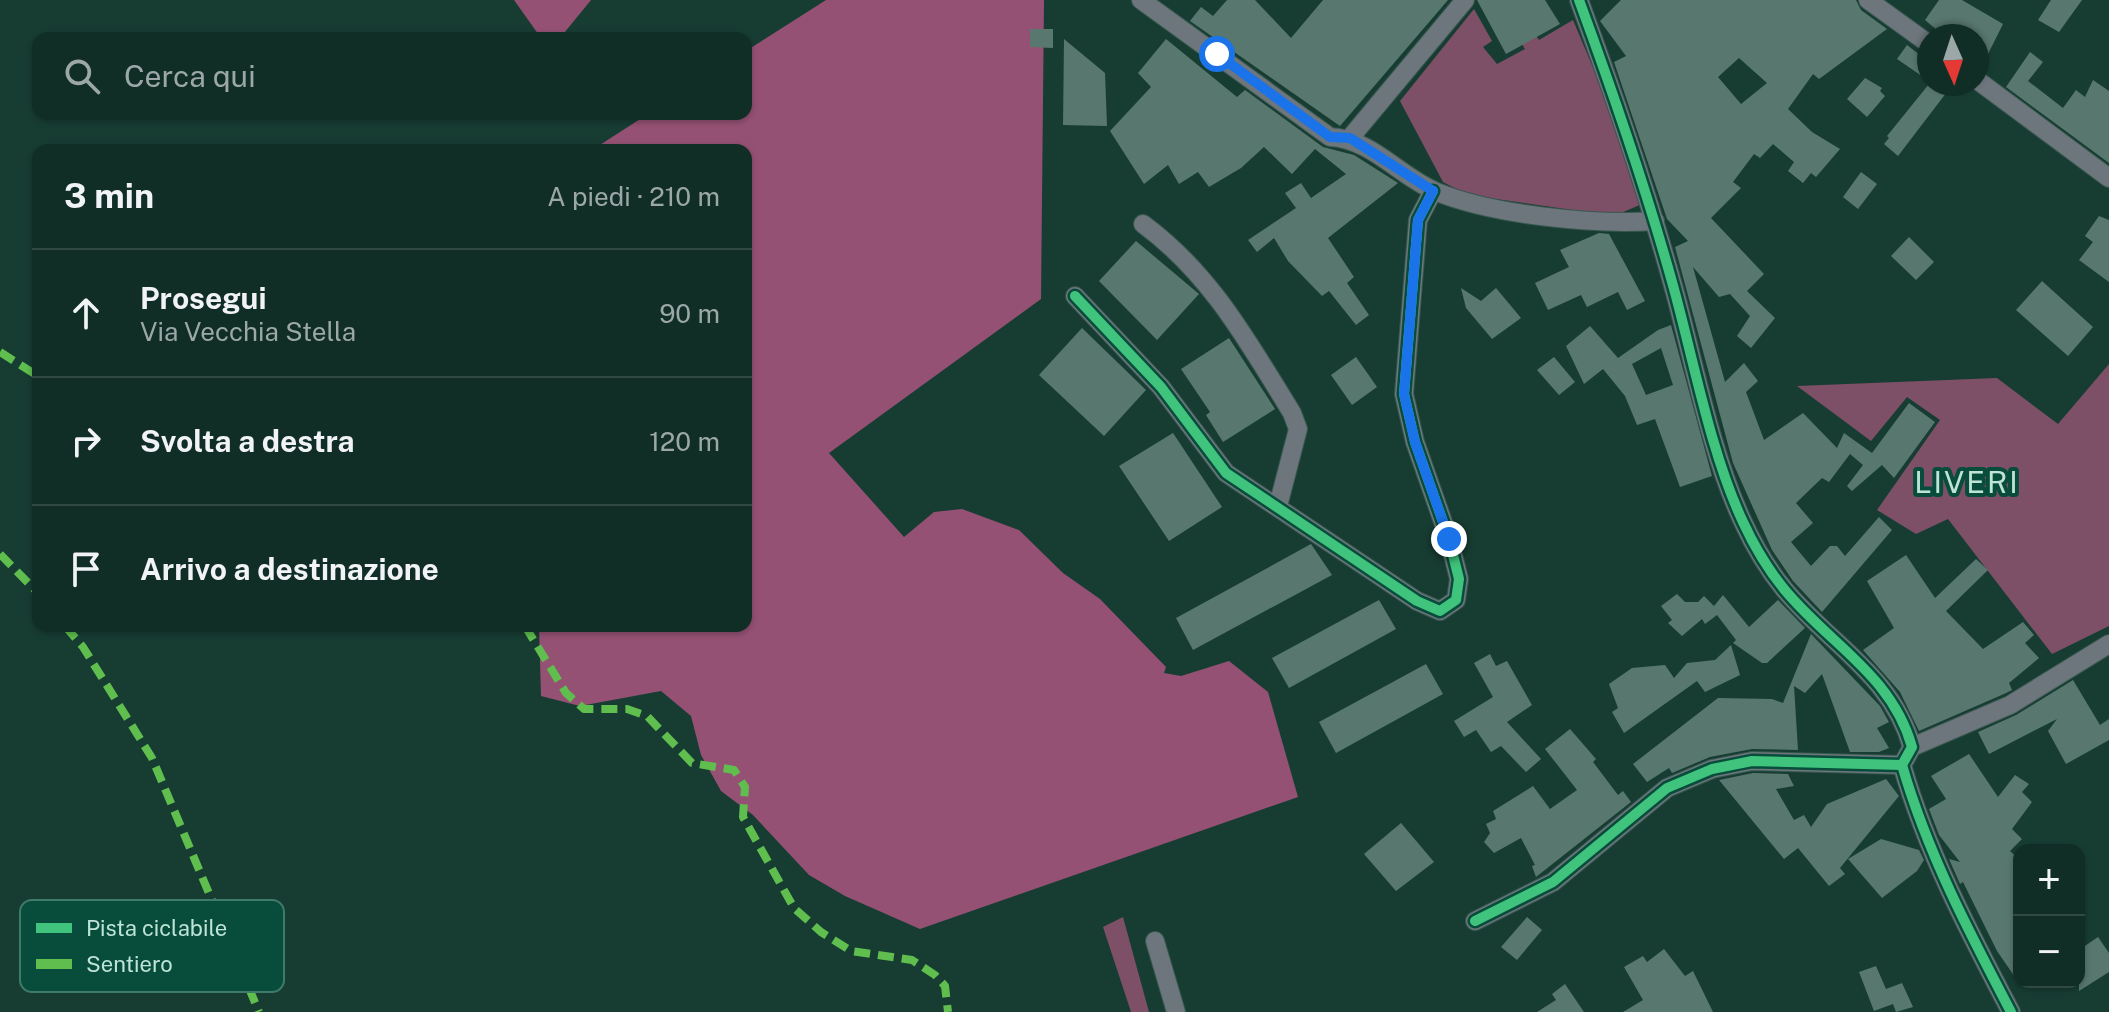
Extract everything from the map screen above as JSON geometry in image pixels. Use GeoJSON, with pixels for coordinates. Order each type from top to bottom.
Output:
{"type":"FeatureCollection","features":[{"type":"Feature","properties":{"kind":"street"},"geometry":{"type":"LineString","coordinates":[[1141,0],[1330,137],[1350,138],[1433,191],[1469,204],[1617,223],[1655,221]]}},
{"type":"Feature","properties":{"kind":"street"},"geometry":{"type":"LineString","coordinates":[[1350,138],[1465,0]]}},
{"type":"Feature","properties":{"kind":"street"},"geometry":{"type":"LineString","coordinates":[[1579,0],[1655,221],[1713,434],[1740,517],[1783,588],[1882,686],[1902,714],[1912,747]]}},
{"type":"Feature","properties":{"kind":"street"},"geometry":{"type":"LineString","coordinates":[[1868,0],[1917,35]]}},
{"type":"Feature","properties":{"kind":"street"},"geometry":{"type":"LineString","coordinates":[[1989,89],[2109,178]]}},
{"type":"Feature","properties":{"kind":"street"},"geometry":{"type":"LineString","coordinates":[[1075,296],[1161,387],[1226,473],[1417,601],[1440,611],[1456,600],[1459,579],[1449,539],[1415,442],[1404,394],[1418,220],[1433,191]]}},
{"type":"Feature","properties":{"kind":"street"},"geometry":{"type":"LineString","coordinates":[[1143,224],[1169,243],[1226,305],[1292,413],[1298,429],[1278,506]]}},
{"type":"Feature","properties":{"kind":"street"},"geometry":{"type":"LineString","coordinates":[[2011,1012],[1965,925],[1916,815],[1902,765],[1912,747],[2010,705],[2109,644]]}},
{"type":"Feature","properties":{"kind":"street"},"geometry":{"type":"LineString","coordinates":[[1475,921],[1553,882],[1667,788],[1712,769],[1752,761],[1902,765]]}},
{"type":"Feature","properties":{"kind":"street"},"geometry":{"type":"LineString","coordinates":[[1155,941],[1176,1012]]}},
{"type":"Feature","properties":{"kind":"shaded area"},"geometry":{"type":"Polygon","coordinates":[[[514,0],[591,0],[565,32],[537,32],[514,0]]]}},
{"type":"Feature","properties":{"kind":"shaded area"},"geometry":{"type":"Polygon","coordinates":[[[826,0],[1044,0],[1041,299],[829,453],[904,537],[934,512],[962,509],[1019,530],[1063,573],[1100,599],[1166,667],[1164,673],[1181,676],[1229,661],[1268,692],[1298,797],[920,929],[845,896],[809,875],[753,815],[721,791],[701,755],[691,716],[661,691],[580,706],[541,696],[539,632],[752,632],[752,144],[601,144],[639,120],[752,120],[752,47],[826,0]]]}},
{"type":"Feature","properties":{"kind":"shaded area"},"geometry":{"type":"Polygon","coordinates":[[[1474,9],[1492,41],[1483,47],[1497,64],[1525,49],[1515,33],[1529,25],[1539,40],[1573,20],[1602,89],[1642,204],[1614,216],[1468,195],[1443,182],[1400,101],[1474,9]]]}},
{"type":"Feature","properties":{"kind":"shaded area"},"geometry":{"type":"Polygon","coordinates":[[[2109,364],[2109,626],[2052,654],[1948,519],[1916,534],[1877,510],[1940,420],[1907,397],[1871,441],[1797,386],[1997,378],[2058,424],[2109,364]]]}},
{"type":"Feature","properties":{"kind":"shaded area"},"geometry":{"type":"Polygon","coordinates":[[[1123,917],[1149,1012],[1131,1012],[1103,927],[1123,917]]]}},
{"type":"Feature","properties":{"kind":"building"},"geometry":{"type":"Polygon","coordinates":[[[1227,0],[1255,0],[1291,38],[1323,0],[1448,0],[1340,126],[1190,21],[1201,7],[1213,16],[1227,0]]]}},
{"type":"Feature","properties":{"kind":"building"},"geometry":{"type":"Polygon","coordinates":[[[1477,0],[1545,0],[1560,24],[1506,54],[1477,0]]]}},
{"type":"Feature","properties":{"kind":"building"},"geometry":{"type":"Polygon","coordinates":[[[1621,0],[1856,0],[1861,10],[1887,29],[1819,79],[1813,74],[1788,109],[1812,132],[1840,149],[1816,177],[1811,173],[1803,183],[1788,171],[1794,162],[1773,144],[1760,158],[1754,154],[1733,182],[1741,188],[1711,218],[1764,274],[1747,291],[1775,318],[1751,348],[1737,336],[1750,316],[1730,294],[1719,297],[1693,267],[1725,382],[1744,363],[1758,381],[1746,392],[1764,440],[1803,413],[1837,448],[1844,433],[1872,453],[1909,403],[1935,422],[1894,478],[1882,465],[1852,491],[1847,486],[1863,465],[1850,454],[1829,482],[1822,478],[1796,503],[1813,523],[1791,542],[1811,566],[1830,546],[1837,546],[1845,556],[1879,517],[1892,530],[1822,612],[1793,581],[1772,550],[1733,463],[1675,247],[1688,241],[1667,219],[1614,62],[1626,56],[1600,21],[1621,0]],[[1739,58],[1718,77],[1741,104],[1767,83],[1739,58]]]}},
{"type":"Feature","properties":{"kind":"building"},"geometry":{"type":"Polygon","coordinates":[[[1939,0],[1962,0],[2003,24],[1989,52],[1989,24],[1930,24],[1925,20],[1939,0]]]}},
{"type":"Feature","properties":{"kind":"building"},"geometry":{"type":"Polygon","coordinates":[[[2051,0],[2082,0],[2059,32],[2038,20],[2051,0]]]}},
{"type":"Feature","properties":{"kind":"building"},"geometry":{"type":"Polygon","coordinates":[[[1030,29],[1053,29],[1053,48],[1030,47],[1030,29]]]}},
{"type":"Feature","properties":{"kind":"building"},"geometry":{"type":"Polygon","coordinates":[[[1064,39],[1105,73],[1107,126],[1063,125],[1064,39]]]}},
{"type":"Feature","properties":{"kind":"building"},"geometry":{"type":"Polygon","coordinates":[[[1166,39],[1237,97],[1245,90],[1323,147],[1354,155],[1398,183],[1328,238],[1354,277],[1347,283],[1369,315],[1356,325],[1329,291],[1322,296],[1288,261],[1274,238],[1257,252],[1248,240],[1296,208],[1285,193],[1301,183],[1311,198],[1346,174],[1315,149],[1292,174],[1264,147],[1241,168],[1209,187],[1198,172],[1179,184],[1168,165],[1144,184],[1110,131],[1151,87],[1138,73],[1166,39]]]}},
{"type":"Feature","properties":{"kind":"building"},"geometry":{"type":"Polygon","coordinates":[[[1907,45],[1917,53],[1917,73],[1897,59],[1907,45]]]}},
{"type":"Feature","properties":{"kind":"building"},"geometry":{"type":"Polygon","coordinates":[[[2030,52],[2043,62],[2028,81],[2063,108],[2076,90],[2085,97],[2093,80],[2109,91],[2109,163],[2006,87],[2030,52]]]}},
{"type":"Feature","properties":{"kind":"building"},"geometry":{"type":"Polygon","coordinates":[[[1865,78],[1882,88],[1880,91],[1885,96],[1867,117],[1847,99],[1865,78]]]}},
{"type":"Feature","properties":{"kind":"building"},"geometry":{"type":"Polygon","coordinates":[[[1919,96],[1944,96],[1898,156],[1884,144],[1889,138],[1887,136],[1919,96]]]}},
{"type":"Feature","properties":{"kind":"building"},"geometry":{"type":"Polygon","coordinates":[[[1861,172],[1877,184],[1858,209],[1843,197],[1861,172]]]}},
{"type":"Feature","properties":{"kind":"building"},"geometry":{"type":"Polygon","coordinates":[[[2099,216],[2109,220],[2109,282],[2079,260],[2093,242],[2085,236],[2099,216]]]}},
{"type":"Feature","properties":{"kind":"building"},"geometry":{"type":"Polygon","coordinates":[[[1599,233],[1609,234],[1645,301],[1627,310],[1618,292],[1587,307],[1581,295],[1548,310],[1535,283],[1569,267],[1560,250],[1599,233]]]}},
{"type":"Feature","properties":{"kind":"building"},"geometry":{"type":"Polygon","coordinates":[[[1909,237],[1934,262],[1916,280],[1891,256],[1909,237]]]}},
{"type":"Feature","properties":{"kind":"building"},"geometry":{"type":"Polygon","coordinates":[[[1136,241],[1199,294],[1157,340],[1099,281],[1136,241]]]}},
{"type":"Feature","properties":{"kind":"building"},"geometry":{"type":"Polygon","coordinates":[[[2042,281],[2093,327],[2068,356],[2016,310],[2042,281]]]}},
{"type":"Feature","properties":{"kind":"building"},"geometry":{"type":"Polygon","coordinates":[[[1461,288],[1481,301],[1496,288],[1521,318],[1492,339],[1466,308],[1461,288]]]}},
{"type":"Feature","properties":{"kind":"building"},"geometry":{"type":"Polygon","coordinates":[[[1671,325],[1712,476],[1680,487],[1655,419],[1637,425],[1625,396],[1603,369],[1584,384],[1566,346],[1590,326],[1618,358],[1658,330],[1671,325]],[[1661,348],[1632,364],[1646,395],[1673,385],[1661,348]]]}},
{"type":"Feature","properties":{"kind":"building"},"geometry":{"type":"Polygon","coordinates":[[[1082,328],[1146,390],[1104,436],[1039,375],[1082,328]]]}},
{"type":"Feature","properties":{"kind":"building"},"geometry":{"type":"Polygon","coordinates":[[[1229,338],[1275,409],[1223,442],[1206,415],[1210,412],[1181,369],[1229,338]]]}},
{"type":"Feature","properties":{"kind":"building"},"geometry":{"type":"Polygon","coordinates":[[[1356,357],[1377,387],[1352,405],[1331,375],[1356,357]]]}},
{"type":"Feature","properties":{"kind":"building"},"geometry":{"type":"Polygon","coordinates":[[[1554,357],[1575,382],[1559,395],[1537,370],[1554,357]]]}},
{"type":"Feature","properties":{"kind":"building"},"geometry":{"type":"Polygon","coordinates":[[[1173,433],[1222,507],[1169,541],[1119,466],[1173,433]]]}},
{"type":"Feature","properties":{"kind":"building"},"geometry":{"type":"Polygon","coordinates":[[[1311,544],[1332,575],[1193,650],[1176,618],[1311,544]]]}},
{"type":"Feature","properties":{"kind":"building"},"geometry":{"type":"Polygon","coordinates":[[[1906,555],[1935,598],[1976,559],[1988,570],[1946,611],[1983,649],[2023,622],[2034,635],[2025,643],[2039,658],[2009,683],[2012,690],[1919,731],[1900,692],[1863,650],[1894,628],[1867,581],[1906,555]]]}},
{"type":"Feature","properties":{"kind":"building"},"geometry":{"type":"Polygon","coordinates":[[[1677,594],[1685,602],[1698,602],[1704,596],[1714,606],[1723,595],[1749,627],[1778,600],[1805,628],[1767,663],[1762,663],[1733,643],[1736,640],[1717,615],[1705,624],[1702,619],[1682,636],[1668,623],[1672,620],[1661,606],[1677,594]]]}},
{"type":"Feature","properties":{"kind":"building"},"geometry":{"type":"Polygon","coordinates":[[[1379,600],[1396,629],[1289,688],[1272,658],[1379,600]]]}},
{"type":"Feature","properties":{"kind":"building"},"geometry":{"type":"Polygon","coordinates":[[[1811,634],[1880,706],[1889,722],[1877,728],[1889,748],[1879,752],[1850,752],[1822,674],[1805,693],[1794,686],[1798,750],[1752,749],[1710,757],[1672,773],[1669,768],[1647,782],[1633,764],[1718,698],[1772,699],[1783,703],[1811,634]]]}},
{"type":"Feature","properties":{"kind":"building"},"geometry":{"type":"Polygon","coordinates":[[[1731,645],[1740,675],[1705,692],[1697,681],[1624,733],[1612,712],[1618,708],[1609,684],[1632,668],[1665,665],[1674,678],[1687,663],[1715,660],[1731,645]]]}},
{"type":"Feature","properties":{"kind":"building"},"geometry":{"type":"Polygon","coordinates":[[[1490,654],[1496,666],[1507,661],[1532,705],[1507,722],[1541,759],[1526,772],[1501,746],[1491,752],[1476,730],[1464,737],[1454,721],[1493,697],[1474,663],[1490,654]]]}},
{"type":"Feature","properties":{"kind":"building"},"geometry":{"type":"Polygon","coordinates":[[[1426,664],[1443,694],[1336,753],[1319,722],[1426,664]]]}},
{"type":"Feature","properties":{"kind":"building"},"geometry":{"type":"Polygon","coordinates":[[[2073,680],[2100,725],[2109,719],[2109,740],[2066,764],[2048,731],[2057,719],[1989,754],[1978,732],[2016,715],[2073,680]]]}},
{"type":"Feature","properties":{"kind":"building"},"geometry":{"type":"Polygon","coordinates":[[[1570,729],[1596,759],[1593,762],[1618,795],[1623,791],[1631,802],[1536,877],[1532,866],[1535,865],[1521,838],[1494,853],[1484,842],[1490,833],[1486,824],[1496,819],[1493,811],[1533,786],[1550,809],[1577,790],[1545,749],[1570,729]]]}},
{"type":"Feature","properties":{"kind":"building"},"geometry":{"type":"Polygon","coordinates":[[[1969,754],[1998,797],[2015,775],[2029,784],[2022,792],[2032,802],[2012,829],[2022,839],[2013,844],[2010,851],[2013,854],[2013,974],[1997,951],[1949,859],[1960,862],[1939,835],[1929,809],[1946,799],[1931,776],[1969,754]]]}},
{"type":"Feature","properties":{"kind":"building"},"geometry":{"type":"Polygon","coordinates":[[[1753,773],[1788,774],[1794,786],[1776,789],[1794,820],[1804,815],[1811,827],[1827,804],[1886,779],[1899,796],[1840,868],[1845,874],[1829,886],[1798,848],[1784,859],[1719,780],[1753,773]]]}},
{"type":"Feature","properties":{"kind":"building"},"geometry":{"type":"Polygon","coordinates":[[[1401,823],[1434,862],[1396,891],[1364,854],[1401,823]]]}},
{"type":"Feature","properties":{"kind":"building"},"geometry":{"type":"Polygon","coordinates":[[[1881,839],[1919,850],[1924,860],[1917,871],[1882,898],[1848,859],[1881,839]]]}},
{"type":"Feature","properties":{"kind":"building"},"geometry":{"type":"Polygon","coordinates":[[[1527,917],[1542,930],[1517,960],[1501,947],[1527,917]]]}},
{"type":"Feature","properties":{"kind":"building"},"geometry":{"type":"Polygon","coordinates":[[[2098,937],[2109,953],[2109,972],[2085,987],[2085,946],[2098,937]]]}},
{"type":"Feature","properties":{"kind":"building"},"geometry":{"type":"Polygon","coordinates":[[[1664,949],[1685,976],[1693,971],[1713,1012],[1623,1012],[1643,1000],[1624,967],[1643,956],[1647,962],[1664,949]]]}},
{"type":"Feature","properties":{"kind":"building"},"geometry":{"type":"Polygon","coordinates":[[[1876,966],[1886,989],[1902,983],[1913,1007],[1896,1012],[1893,1004],[1874,1011],[1859,972],[1876,966]]]}},
{"type":"Feature","properties":{"kind":"building"},"geometry":{"type":"Polygon","coordinates":[[[1565,984],[1584,1012],[1537,1012],[1556,1000],[1552,994],[1565,984]]]}},
{"type":"Feature","properties":{"kind":"marked path"},"geometry":{"type":"LineString","coordinates":[[0,352],[32,372]]}},
{"type":"Feature","properties":{"kind":"marked path"},"geometry":{"type":"LineString","coordinates":[[0,554],[32,587]]}},
{"type":"Feature","properties":{"kind":"marked path"},"geometry":{"type":"LineString","coordinates":[[70,632],[83,647],[152,758],[212,900]]}},
{"type":"Feature","properties":{"kind":"marked path"},"geometry":{"type":"LineString","coordinates":[[529,632],[566,693],[584,709],[627,709],[647,716],[692,763],[734,770],[745,787],[743,817],[794,908],[821,932],[851,951],[912,960],[935,975],[945,986],[948,1012]]}},
{"type":"Feature","properties":{"kind":"marked path"},"geometry":{"type":"LineString","coordinates":[[251,992],[259,1012]]}},
{"type":"Feature","properties":{"kind":"cycle path"},"geometry":{"type":"LineString","coordinates":[[1579,0],[1653,216],[1712,438],[1743,522],[1778,581],[1802,609],[1875,680],[1903,722],[1912,747],[1902,765],[1912,797],[1936,860],[2011,1012]]}},
{"type":"Feature","properties":{"kind":"cycle path"},"geometry":{"type":"LineString","coordinates":[[1075,296],[1161,387],[1226,473],[1417,601],[1440,611],[1456,600],[1459,579],[1449,539],[1415,442],[1404,394],[1418,220],[1433,191]]}},
{"type":"Feature","properties":{"kind":"cycle path"},"geometry":{"type":"LineString","coordinates":[[1475,921],[1553,882],[1667,788],[1712,769],[1752,761],[1902,765]]}},
{"type":"Feature","properties":{"kind":"district","name":"LIVERI"},"geometry":{"type":"Point","coordinates":[1967,483]}},
{"type":"Feature","properties":{"kind":"route"},"geometry":{"type":"LineString","coordinates":[[1217,54],[1330,137],[1350,138],[1433,191],[1418,220],[1404,394],[1415,442],[1449,539]]}}]}
